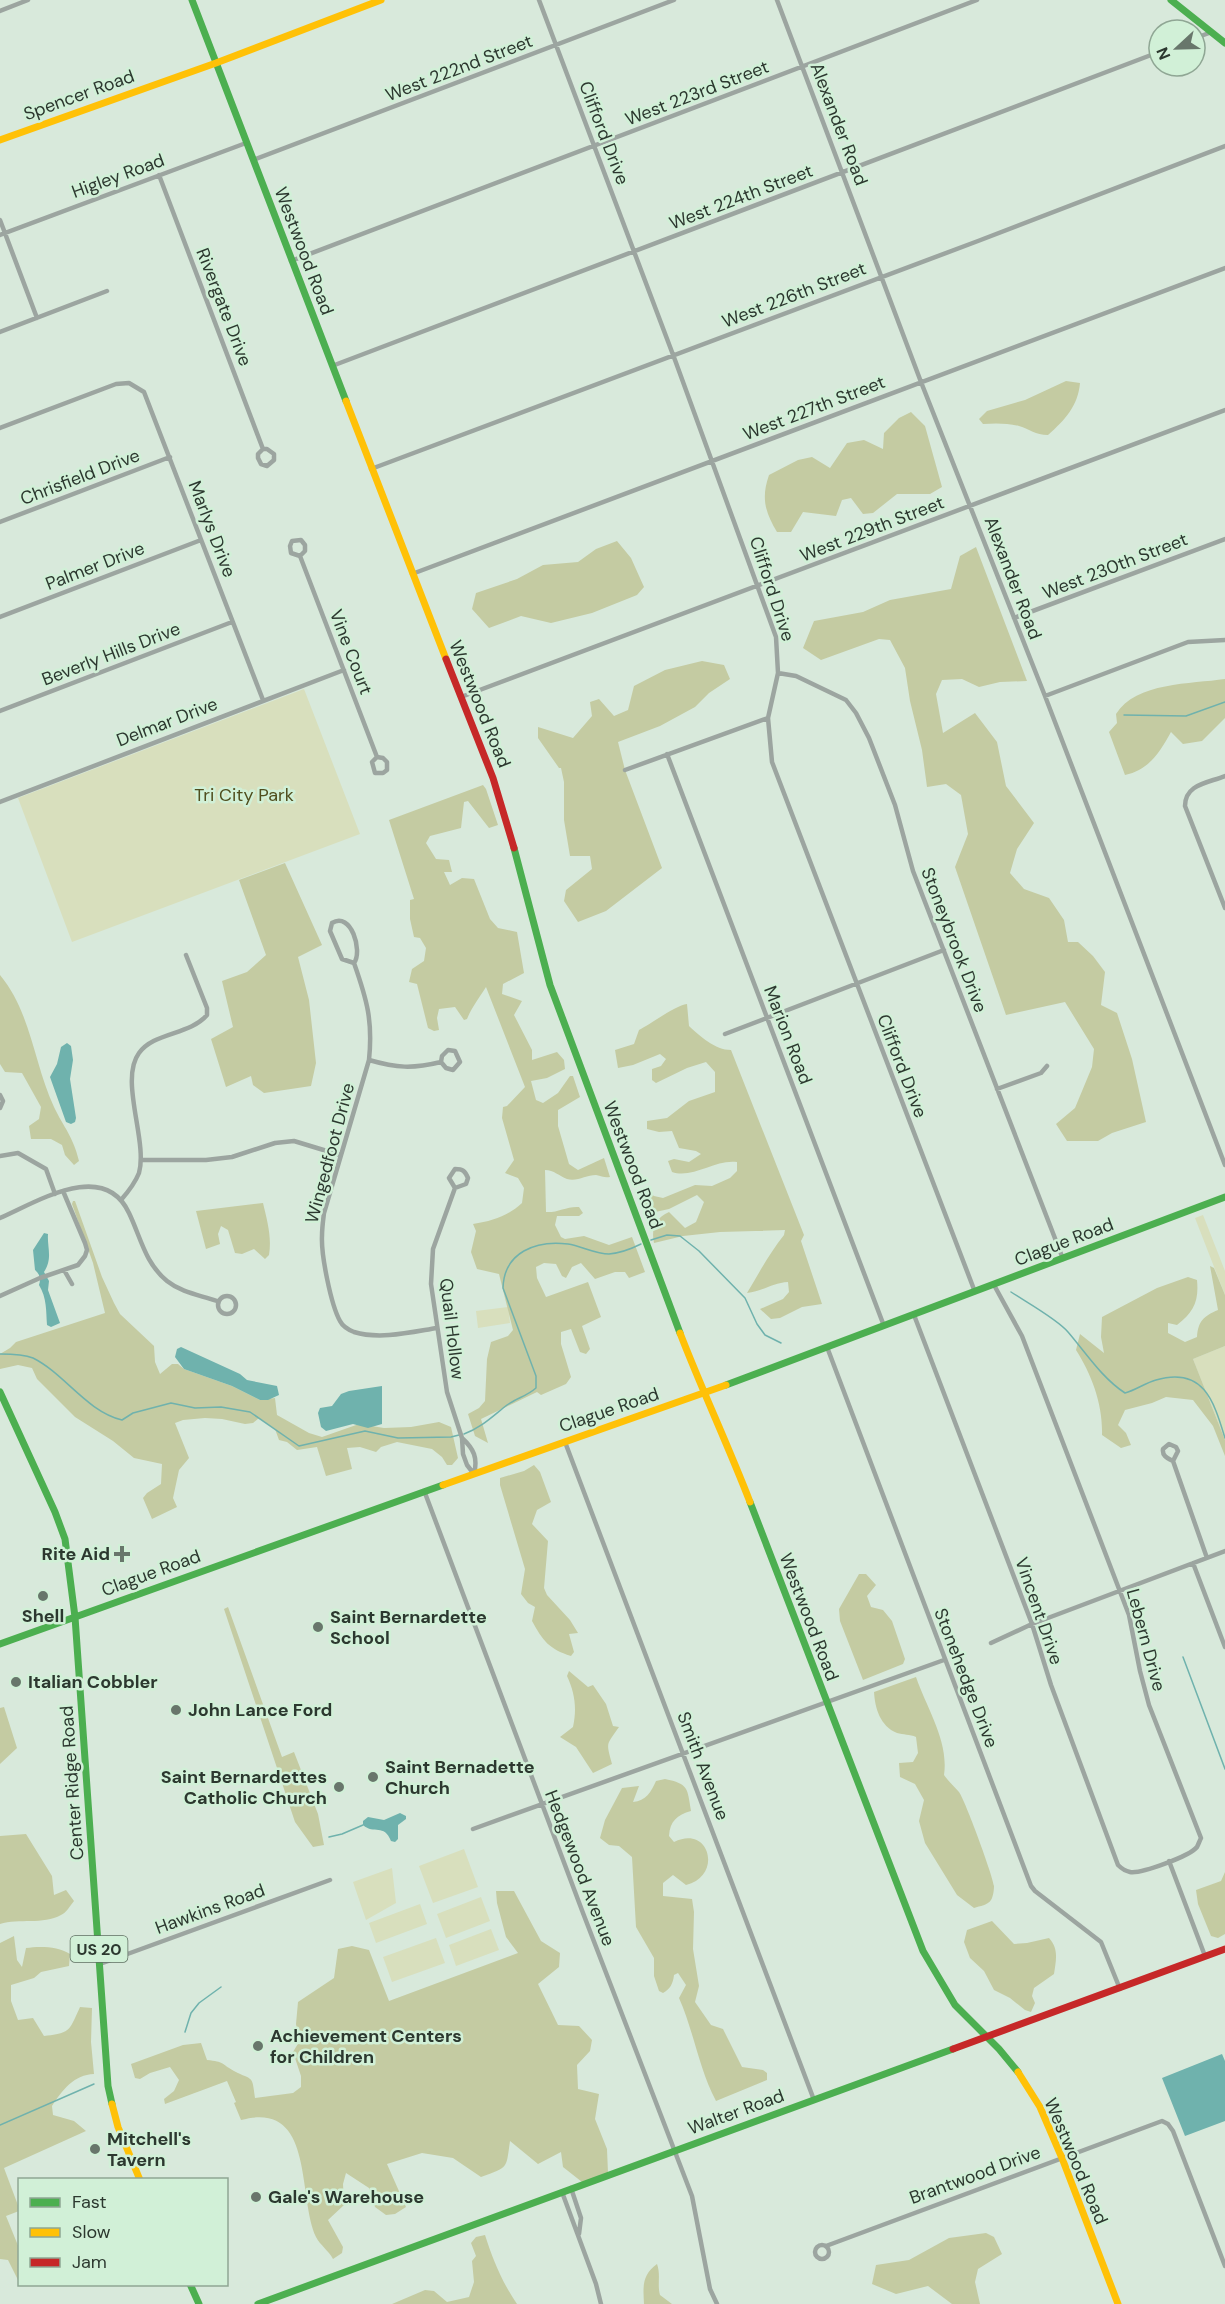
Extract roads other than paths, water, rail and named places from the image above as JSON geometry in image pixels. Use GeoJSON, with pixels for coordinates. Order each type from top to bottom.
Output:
{"type":"FeatureCollection","features":[{"type":"Feature","properties":{"kind":"street"},"geometry":{"type":"LineString","coordinates":[[0,11],[28,0]]}},
{"type":"Feature","properties":{"kind":"street","name":"Westwood Road"},"geometry":{"type":"LineString","coordinates":[[192,0],[371,469],[493,777],[516,854],[550,986],[702,1394],[728,1444],[923,1951],[955,2005],[999,2049],[1026,2084],[1040,2107],[1062,2157],[1118,2304]]}},
{"type":"Feature","properties":{"kind":"street","name":"Spencer Road"},"geometry":{"type":"LineString","coordinates":[[0,140],[216,63],[381,0]]}},
{"type":"Feature","properties":{"kind":"street","name":"Clifford Drive"},"geometry":{"type":"LineString","coordinates":[[538,0],[674,355],[776,637],[778,673],[768,718],[772,762],[975,1292]]}},
{"type":"Feature","properties":{"kind":"street","name":"West 222nd Street"},"geometry":{"type":"LineString","coordinates":[[253,160],[674,0]]}},
{"type":"Feature","properties":{"kind":"street","name":"Alexander Road"},"geometry":{"type":"LineString","coordinates":[[777,0],[921,382],[1045,696],[1225,1165]]}},
{"type":"Feature","properties":{"kind":"street","name":"West 223rd Street"},"geometry":{"type":"LineString","coordinates":[[291,261],[977,0]]}},
{"type":"Feature","properties":{"kind":"street"},"geometry":{"type":"LineString","coordinates":[[1171,0],[1225,43]]}},
{"type":"Feature","properties":{"kind":"street"},"geometry":{"type":"LineString","coordinates":[[1207,34],[1212,32]]}},
{"type":"Feature","properties":{"kind":"street","name":"West 224th Street"},"geometry":{"type":"LineString","coordinates":[[332,366],[1147,57]]}},
{"type":"Feature","properties":{"kind":"street","name":"Higley Road"},"geometry":{"type":"LineString","coordinates":[[2,234],[246,142]]}},
{"type":"Feature","properties":{"kind":"street","name":"West 226th Street"},"geometry":{"type":"LineString","coordinates":[[371,469],[1225,146]]}},
{"type":"Feature","properties":{"kind":"street","name":"Rivergate Drive"},"geometry":{"type":"LineString","coordinates":[[159,176],[263,449]]}},
{"type":"Feature","properties":{"kind":"street"},"geometry":{"type":"LineString","coordinates":[[0,220],[2,234],[37,318]]}},
{"type":"Feature","properties":{"kind":"street","name":"West 227th Street"},"geometry":{"type":"LineString","coordinates":[[412,574],[1225,268]]}},
{"type":"Feature","properties":{"kind":"street"},"geometry":{"type":"LineString","coordinates":[[0,332],[107,291]]}},
{"type":"Feature","properties":{"kind":"street","name":"Marlys Drive"},"geometry":{"type":"LineString","coordinates":[[0,428],[122,383],[139,387],[148,397],[262,700]]}},
{"type":"Feature","properties":{"kind":"street","name":"West 229th Street"},"geometry":{"type":"LineString","coordinates":[[460,697],[1225,410]]}},
{"type":"Feature","properties":{"kind":"street","name":"Chrisfield Drive"},"geometry":{"type":"LineString","coordinates":[[0,522],[170,457]]}},
{"type":"Feature","properties":{"kind":"street","name":"West 230th Street"},"geometry":{"type":"LineString","coordinates":[[1014,618],[1225,539]]}},
{"type":"Feature","properties":{"kind":"street","name":"Palmer Drive"},"geometry":{"type":"LineString","coordinates":[[0,618],[201,540]]}},
{"type":"Feature","properties":{"kind":"street","name":"Vine Court"},"geometry":{"type":"LineString","coordinates":[[300,556],[377,757]]}},
{"type":"Feature","properties":{"kind":"street","name":"Beverly Hills Drive"},"geometry":{"type":"LineString","coordinates":[[0,711],[232,622]]}},
{"type":"Feature","properties":{"kind":"street"},"geometry":{"type":"LineString","coordinates":[[1045,696],[1188,642],[1225,639]]}},
{"type":"Feature","properties":{"kind":"street","name":"Delmar Drive"},"geometry":{"type":"LineString","coordinates":[[0,802],[344,670]]}},
{"type":"Feature","properties":{"kind":"street","name":"Stoneybrook Drive"},"geometry":{"type":"LineString","coordinates":[[778,673],[796,676],[846,700],[856,713],[869,738],[895,805],[913,871],[1063,1259]]}},
{"type":"Feature","properties":{"kind":"street"},"geometry":{"type":"LineString","coordinates":[[625,770],[768,718]]}},
{"type":"Feature","properties":{"kind":"street","name":"Marion Road"},"geometry":{"type":"LineString","coordinates":[[667,754],[884,1326]]}},
{"type":"Feature","properties":{"kind":"street"},"geometry":{"type":"LineString","coordinates":[[1225,776],[1192,789],[1185,797],[1185,806],[1225,908]]}},
{"type":"Feature","properties":{"kind":"street","name":"Wingedfoot Drive"},"geometry":{"type":"LineString","coordinates":[[342,919],[349,927],[358,950],[358,957],[354,963],[342,958],[330,931],[332,923],[337,920],[342,919]]}},
{"type":"Feature","properties":{"kind":"street"},"geometry":{"type":"LineString","coordinates":[[725,1034],[944,950]]}},
{"type":"Feature","properties":{"kind":"street"},"geometry":{"type":"LineString","coordinates":[[121,1200],[134,1183],[141,1160],[132,1080],[138,1054],[149,1044],[196,1025],[207,1015],[207,1008],[186,955]]}},
{"type":"Feature","properties":{"kind":"street","name":"Wingedfoot Drive"},"geometry":{"type":"LineString","coordinates":[[354,963],[370,1015],[369,1060],[324,1213],[323,1259],[339,1320],[353,1332],[399,1334],[437,1328]]}},
{"type":"Feature","properties":{"kind":"street"},"geometry":{"type":"LineString","coordinates":[[448,1050],[455,1051],[460,1062],[453,1070],[446,1068],[441,1062],[444,1053],[448,1050]]}},
{"type":"Feature","properties":{"kind":"street"},"geometry":{"type":"LineString","coordinates":[[369,1060],[396,1067],[414,1068],[441,1062]]}},
{"type":"Feature","properties":{"kind":"street"},"geometry":{"type":"LineString","coordinates":[[997,1089],[1041,1073],[1047,1065]]}},
{"type":"Feature","properties":{"kind":"street"},"geometry":{"type":"LineString","coordinates":[[0,1095],[3,1101],[0,1107]]}},
{"type":"Feature","properties":{"kind":"street"},"geometry":{"type":"LineString","coordinates":[[141,1160],[206,1160],[232,1157],[275,1143],[294,1141],[340,1155]]}},
{"type":"Feature","properties":{"kind":"street"},"geometry":{"type":"LineString","coordinates":[[0,1156],[18,1153],[46,1169],[55,1194]]}},
{"type":"Feature","properties":{"kind":"street","name":"Quail Hollow"},"geometry":{"type":"LineString","coordinates":[[455,1188],[449,1178],[455,1169],[461,1169],[466,1172],[468,1178],[466,1184],[455,1188],[438,1233],[431,1265],[437,1328],[447,1392],[462,1438],[463,1454],[474,1474]]}},
{"type":"Feature","properties":{"kind":"street"},"geometry":{"type":"LineString","coordinates":[[0,1218],[63,1191],[82,1185],[97,1186],[121,1200],[129,1212],[147,1258],[156,1270],[179,1289],[217,1302]]}},
{"type":"Feature","properties":{"kind":"street"},"geometry":{"type":"LineString","coordinates":[[0,1296],[78,1265],[85,1257],[87,1250],[63,1191]]}},
{"type":"Feature","properties":{"kind":"street","name":"Clague Road"},"geometry":{"type":"LineString","coordinates":[[0,1644],[292,1538],[702,1394],[1225,1197]]}},
{"type":"Feature","properties":{"kind":"street"},"geometry":{"type":"LineString","coordinates":[[64,1270],[72,1284]]}},
{"type":"Feature","properties":{"kind":"street","name":"Lebern Drive"},"geometry":{"type":"LineString","coordinates":[[994,1285],[1022,1336],[1120,1590],[1129,1615],[1149,1705],[1201,1838],[1198,1846],[1191,1852],[1169,1861]]}},
{"type":"Feature","properties":{"kind":"street"},"geometry":{"type":"LineString","coordinates":[[224,1296],[230,1296],[235,1301],[235,1309],[231,1314],[225,1315],[218,1309],[217,1302],[224,1296]]}},
{"type":"Feature","properties":{"kind":"street","name":"Vincent Drive"},"geometry":{"type":"LineString","coordinates":[[914,1315],[1032,1624],[1051,1685],[1118,1865],[1130,1872],[1138,1872],[1169,1861]]}},
{"type":"Feature","properties":{"kind":"street","name":"Stonehedge Drive"},"geometry":{"type":"LineString","coordinates":[[827,1347],[1031,1886],[1101,1942],[1120,1989]]}},
{"type":"Feature","properties":{"kind":"street","name":"Center Ridge Road"},"geometry":{"type":"LineString","coordinates":[[0,1392],[65,1539],[75,1617],[108,2086],[118,2127],[140,2178]]}},
{"type":"Feature","properties":{"kind":"street","name":"Quail Hollow"},"geometry":{"type":"LineString","coordinates":[[462,1438],[471,1446],[477,1461],[474,1474]]}},
{"type":"Feature","properties":{"kind":"street","name":"Smith Avenue"},"geometry":{"type":"LineString","coordinates":[[565,1442],[814,2100]]}},
{"type":"Feature","properties":{"kind":"street"},"geometry":{"type":"LineString","coordinates":[[1173,1461],[1207,1558]]}},
{"type":"Feature","properties":{"kind":"street","name":"Hedgewood Avenue"},"geometry":{"type":"LineString","coordinates":[[425,1492],[692,2196],[710,2289],[717,2304]]}},
{"type":"Feature","properties":{"kind":"street"},"geometry":{"type":"LineString","coordinates":[[991,1643],[1032,1624],[1225,1551]]}},
{"type":"Feature","properties":{"kind":"street"},"geometry":{"type":"LineString","coordinates":[[1193,1563],[1225,1647]]}},
{"type":"Feature","properties":{"kind":"street"},"geometry":{"type":"LineString","coordinates":[[472,1829],[944,1660]]}},
{"type":"Feature","properties":{"kind":"street"},"geometry":{"type":"LineString","coordinates":[[1169,1861],[1205,1956]]}},
{"type":"Feature","properties":{"kind":"street","name":"Hawkins Road"},"geometry":{"type":"LineString","coordinates":[[100,1964],[330,1880]]}},
{"type":"Feature","properties":{"kind":"street","name":"Walter Road"},"geometry":{"type":"LineString","coordinates":[[258,2304],[1225,1949]]}},
{"type":"Feature","properties":{"kind":"street","name":"Brantwood Drive"},"geometry":{"type":"LineString","coordinates":[[826,2246],[1162,2121],[1168,2124],[1173,2131],[1225,2266]]}},
{"type":"Feature","properties":{"kind":"street"},"geometry":{"type":"LineString","coordinates":[[571,2188],[581,2218],[579,2237]]}},
{"type":"Feature","properties":{"kind":"street"},"geometry":{"type":"LineString","coordinates":[[562,2192],[596,2284],[600,2304]]}},
{"type":"Feature","properties":{"kind":"street"},"geometry":{"type":"LineString","coordinates":[[191,2286],[199,2304]]}},
{"type":"Feature","properties":{"kind":"water"},"geometry":{"type":"Polygon","coordinates":[[[67,1043],[71,1046],[73,1060],[70,1079],[76,1118],[71,1124],[66,1122],[50,1077],[57,1064],[61,1047],[67,1043]]]}},
{"type":"Feature","properties":{"kind":"water"},"geometry":{"type":"Polygon","coordinates":[[[44,1233],[48,1234],[49,1253],[44,1272],[49,1281],[48,1290],[60,1323],[51,1327],[47,1325],[45,1300],[39,1285],[40,1277],[35,1270],[33,1250],[44,1233]]]}},
{"type":"Feature","properties":{"kind":"water"},"geometry":{"type":"Polygon","coordinates":[[[181,1347],[240,1374],[247,1380],[277,1386],[279,1395],[268,1400],[260,1400],[232,1386],[184,1369],[175,1357],[177,1349],[181,1347]]]}},
{"type":"Feature","properties":{"kind":"water"},"geometry":{"type":"Polygon","coordinates":[[[382,1386],[382,1424],[368,1428],[353,1424],[326,1431],[321,1427],[318,1413],[320,1408],[332,1406],[341,1394],[349,1391],[382,1386]]]}},
{"type":"Feature","properties":{"kind":"water"},"geometry":{"type":"Polygon","coordinates":[[[400,1813],[406,1816],[406,1819],[398,1825],[398,1839],[395,1842],[391,1841],[385,1832],[363,1825],[363,1821],[368,1817],[384,1820],[400,1813]]]}},
{"type":"Feature","properties":{"kind":"water"},"geometry":{"type":"Polygon","coordinates":[[[1222,2054],[1225,2061],[1225,2121],[1185,2136],[1162,2078],[1222,2054]]]}},
{"type":"Feature","properties":{"kind":"waterway"},"geometry":{"type":"LineString","coordinates":[[1124,715],[1186,716],[1225,702]]}},
{"type":"Feature","properties":{"kind":"waterway"},"geometry":{"type":"LineString","coordinates":[[651,1240],[667,1235],[680,1236],[699,1251],[745,1298],[757,1324],[765,1335],[781,1343]]}},
{"type":"Feature","properties":{"kind":"waterway"},"geometry":{"type":"LineString","coordinates":[[464,1434],[536,1388],[536,1376],[503,1288],[509,1265],[516,1257],[524,1251],[544,1244],[568,1244],[609,1254],[641,1244]]}},
{"type":"Feature","properties":{"kind":"waterway"},"geometry":{"type":"LineString","coordinates":[[1011,1292],[1063,1327],[1102,1373],[1125,1393],[1152,1381],[1172,1377],[1185,1378],[1196,1383],[1211,1400],[1225,1438]]}},
{"type":"Feature","properties":{"kind":"waterway"},"geometry":{"type":"LineString","coordinates":[[0,1354],[33,1358],[45,1365],[97,1409],[122,1420],[133,1413],[171,1403],[195,1408],[221,1407],[250,1412],[299,1446],[365,1431],[398,1438],[459,1435]]}},
{"type":"Feature","properties":{"kind":"waterway"},"geometry":{"type":"LineString","coordinates":[[1183,1657],[1225,1769]]}},
{"type":"Feature","properties":{"kind":"waterway"},"geometry":{"type":"LineString","coordinates":[[329,1837],[363,1825]]}},
{"type":"Feature","properties":{"kind":"waterway"},"geometry":{"type":"LineString","coordinates":[[185,2032],[191,2013],[199,2003],[221,1987]]}},
{"type":"Feature","properties":{"kind":"waterway"},"geometry":{"type":"LineString","coordinates":[[0,2125],[94,2084]]}},
{"type":"Feature","properties":{"kind":"place","name":"Rite Aid"},"geometry":{"type":"Point","coordinates":[122,1554]}},
{"type":"Feature","properties":{"kind":"place","name":"Shell"},"geometry":{"type":"Point","coordinates":[43,1596]}},
{"type":"Feature","properties":{"kind":"place","name":"Saint Bernardette School"},"geometry":{"type":"Point","coordinates":[318,1627]}},
{"type":"Feature","properties":{"kind":"place","name":"Italian Cobbler"},"geometry":{"type":"Point","coordinates":[16,1682]}},
{"type":"Feature","properties":{"kind":"place","name":"John Lance Ford"},"geometry":{"type":"Point","coordinates":[176,1710]}},
{"type":"Feature","properties":{"kind":"place","name":"Saint Bernadette Church"},"geometry":{"type":"Point","coordinates":[373,1777]}},
{"type":"Feature","properties":{"kind":"place","name":"Saint Bernardettes Catholic Church"},"geometry":{"type":"Point","coordinates":[339,1787]}},
{"type":"Feature","properties":{"kind":"place","name":"Achievement Centers for Children"},"geometry":{"type":"Point","coordinates":[258,2046]}},
{"type":"Feature","properties":{"kind":"place","name":"Mitchell's Tavern"},"geometry":{"type":"Point","coordinates":[95,2149]}},
{"type":"Feature","properties":{"kind":"place","name":"Gale's Warehouse"},"geometry":{"type":"Point","coordinates":[256,2197]}},
{"type":"Feature","properties":{"kind":"park label","name":"Tri City Park"},"geometry":{"type":"Point","coordinates":[244,795]}}]}
